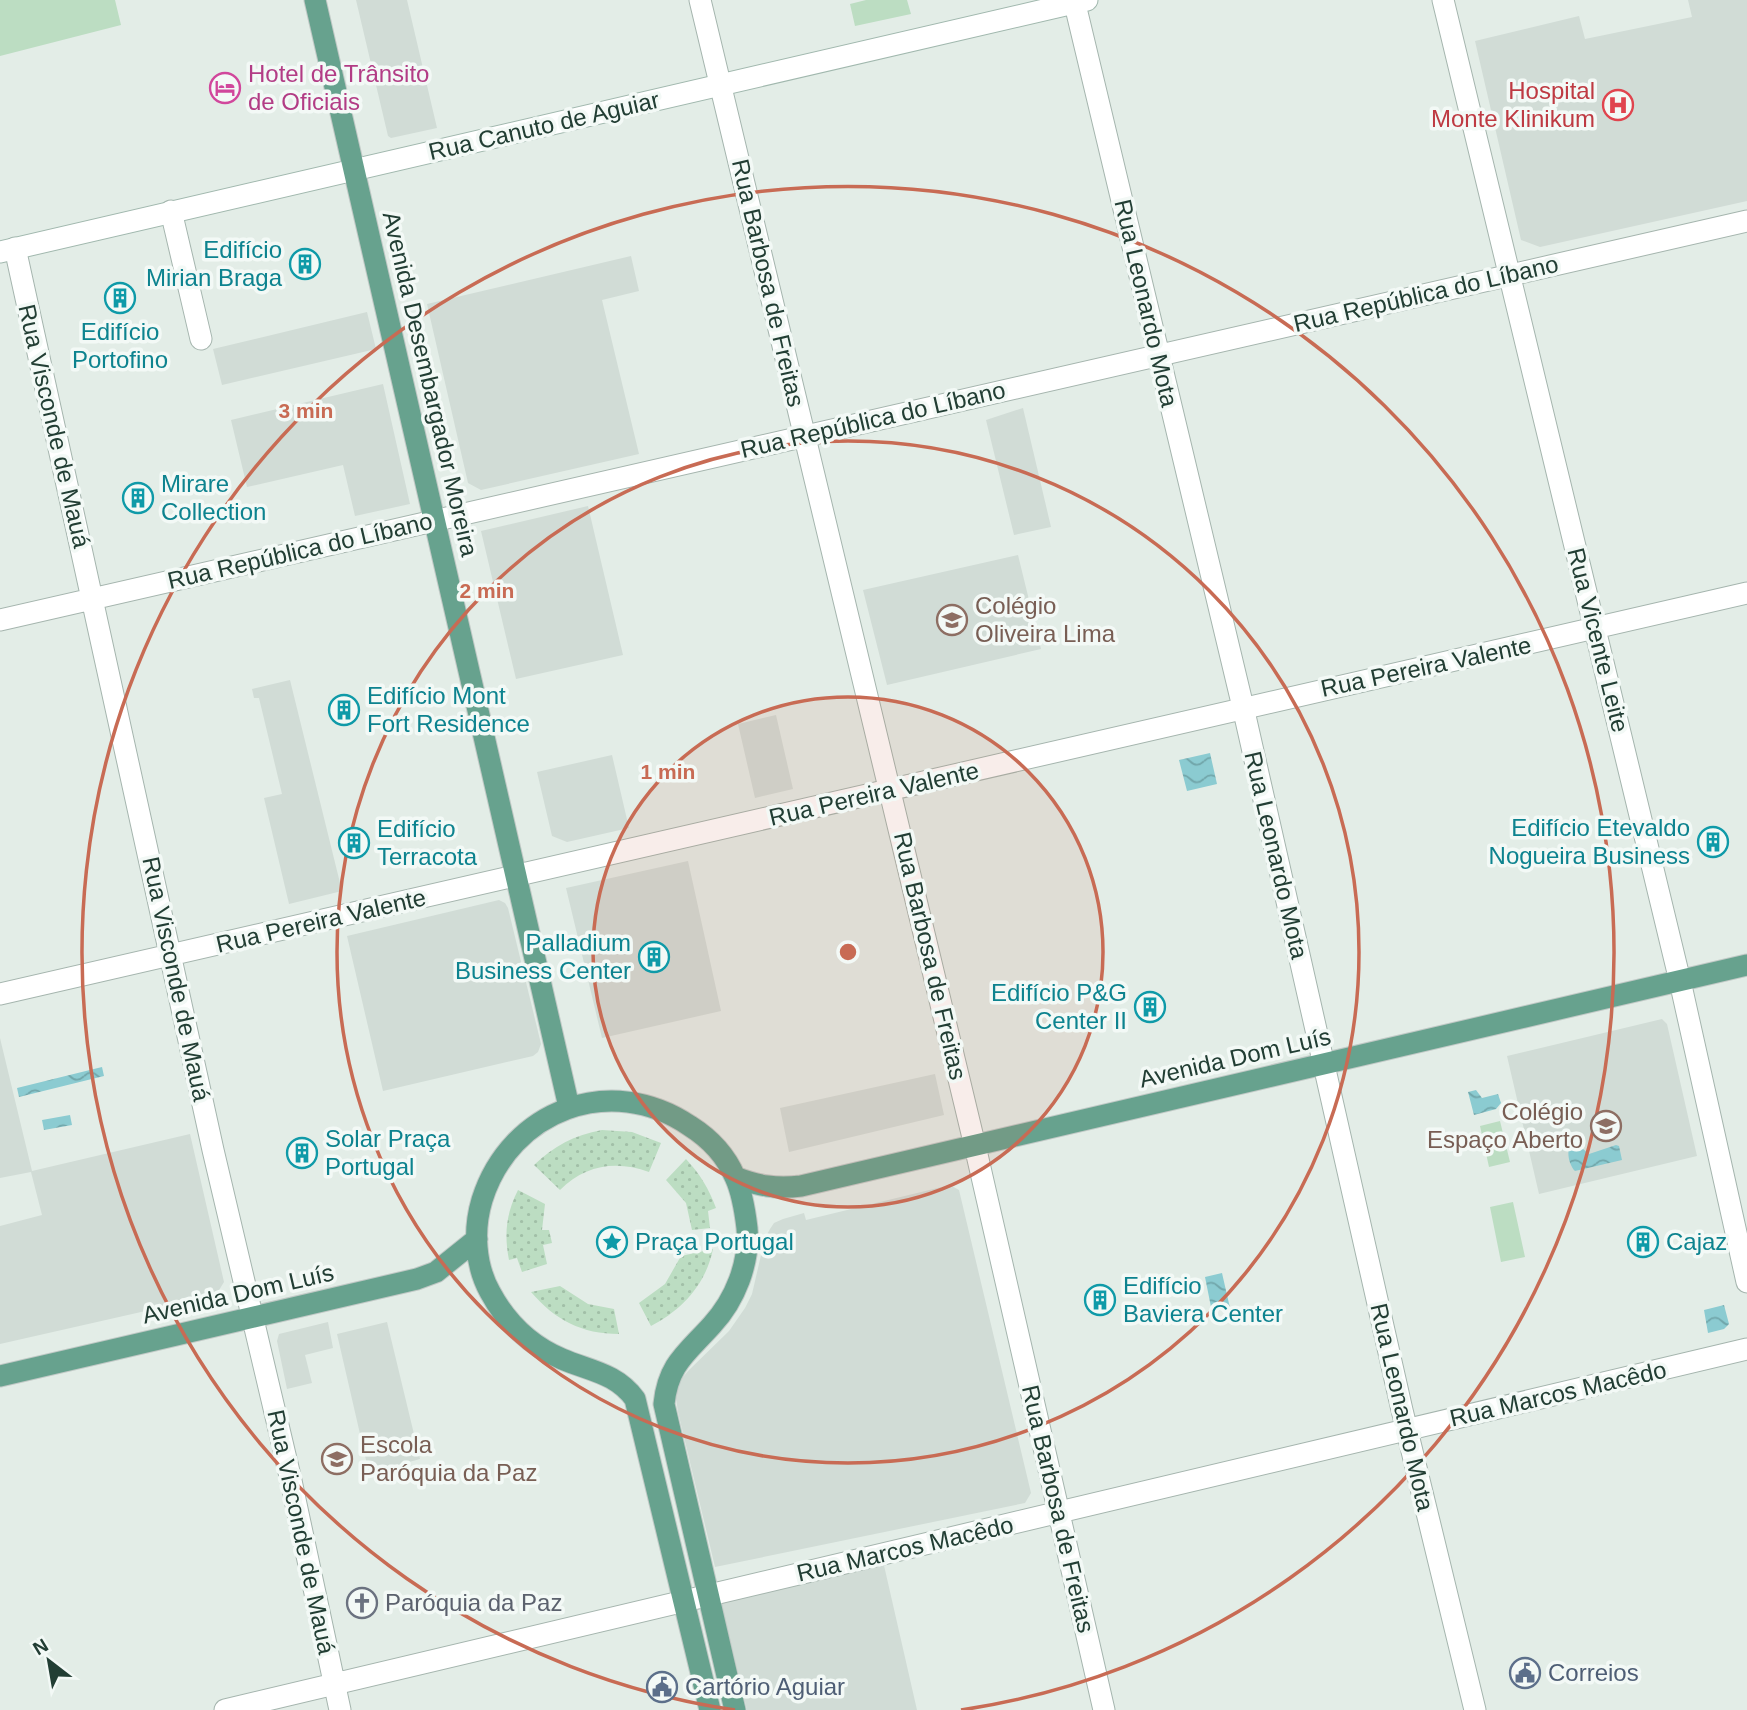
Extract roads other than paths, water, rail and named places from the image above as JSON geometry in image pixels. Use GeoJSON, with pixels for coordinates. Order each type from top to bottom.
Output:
{"type":"FeatureCollection","features":[{"type":"Feature","properties":{"kind":"main road","name":"Avenida Desembargador Moreira"},"geometry":{"type":"LineString","coordinates":[[315,0],[569,1107]]}},
{"type":"Feature","properties":{"kind":"main road","name":"Avenida Dom Luís"},"geometry":{"type":"LineString","coordinates":[[735,1177],[755,1185],[779,1189],[801,1186],[1747,965]]}},
{"type":"Feature","properties":{"kind":"main road"},"geometry":{"type":"LineString","coordinates":[[710,1710],[635,1399],[626,1387],[605,1373],[562,1359],[535,1344],[516,1329],[500,1310],[485,1284],[479,1264],[479,1212],[495,1168],[532,1126],[569,1107],[604,1101],[647,1105],[663,1110],[699,1132],[716,1148],[735,1177],[742,1202],[747,1231],[743,1268],[733,1297],[714,1324],[681,1357],[670,1374],[664,1404],[735,1710]]}},
{"type":"Feature","properties":{"kind":"main road","name":"Avenida Dom Luís"},"geometry":{"type":"LineString","coordinates":[[0,1376],[429,1276],[451,1262],[477,1239]]}},
{"type":"Feature","properties":{"kind":"street","name":"Rua Barbosa de Freitas"},"geometry":{"type":"LineString","coordinates":[[700,0],[975,1146],[1104,1710]]}},
{"type":"Feature","properties":{"kind":"street","name":"Rua Vicente Leite"},"geometry":{"type":"LineString","coordinates":[[1443,0],[1680,981],[1747,1282]]}},
{"type":"Feature","properties":{"kind":"street","name":"Rua Canuto de Aguiar"},"geometry":{"type":"LineString","coordinates":[[7,250],[1078,1]]}},
{"type":"Feature","properties":{"kind":"street","name":"Rua Leonardo Mota"},"geometry":{"type":"LineString","coordinates":[[1078,1],[1158,355],[1243,707],[1322,1065],[1475,1710]]}},
{"type":"Feature","properties":{"kind":"street"},"geometry":{"type":"LineString","coordinates":[[171,211],[201,339]]}},
{"type":"Feature","properties":{"kind":"street","name":"Rua República do Líbano"},"geometry":{"type":"LineString","coordinates":[[0,620],[1747,221]]}},
{"type":"Feature","properties":{"kind":"street","name":"Rua Visconde de Mauá"},"geometry":{"type":"LineString","coordinates":[[7,250],[93,598],[341,1710]]}},
{"type":"Feature","properties":{"kind":"street","name":"Rua Pereira Valente"},"geometry":{"type":"LineString","coordinates":[[0,994],[890,792],[1243,707],[1747,593]]}},
{"type":"Feature","properties":{"kind":"street","name":"Rua Marcos Macêdo"},"geometry":{"type":"LineString","coordinates":[[225,1710],[1747,1349]]}},
{"type":"Feature","properties":{"kind":"water"},"geometry":{"type":"Polygon","coordinates":[[[1210,753],[1217,784],[1187,791],[1179,760],[1210,753]]]}},
{"type":"Feature","properties":{"kind":"water"},"geometry":{"type":"Polygon","coordinates":[[[102,1067],[104,1076],[19,1097],[17,1088],[102,1067]]]}},
{"type":"Feature","properties":{"kind":"water"},"geometry":{"type":"Polygon","coordinates":[[[1476,1090],[1482,1098],[1498,1094],[1501,1103],[1496,1109],[1474,1115],[1468,1092],[1476,1090]]]}},
{"type":"Feature","properties":{"kind":"water"},"geometry":{"type":"Polygon","coordinates":[[[70,1115],[72,1125],[44,1130],[42,1120],[70,1115]]]}},
{"type":"Feature","properties":{"kind":"water"},"geometry":{"type":"Polygon","coordinates":[[[1619,1146],[1622,1160],[1575,1171],[1570,1163],[1569,1149],[1583,1149],[1589,1154],[1619,1146]]]}},
{"type":"Feature","properties":{"kind":"water"},"geometry":{"type":"Polygon","coordinates":[[[1222,1273],[1230,1308],[1212,1312],[1205,1277],[1222,1273]]]}},
{"type":"Feature","properties":{"kind":"water"},"geometry":{"type":"Polygon","coordinates":[[[1724,1305],[1729,1324],[1724,1329],[1708,1333],[1704,1310],[1724,1305]]]}},
{"type":"Feature","properties":{"kind":"place","name":"Hotel de Trânsito de Oficiais"},"geometry":{"type":"Point","coordinates":[225,88]}},
{"type":"Feature","properties":{"kind":"place","name":"Hospital Monte Klinikum"},"geometry":{"type":"Point","coordinates":[1618,105]}},
{"type":"Feature","properties":{"kind":"place","name":"Edifício Mirian Braga"},"geometry":{"type":"Point","coordinates":[305,264]}},
{"type":"Feature","properties":{"kind":"place","name":"Edifício Portofino"},"geometry":{"type":"Point","coordinates":[120,298]}},
{"type":"Feature","properties":{"kind":"place","name":"Mirare Collection"},"geometry":{"type":"Point","coordinates":[138,498]}},
{"type":"Feature","properties":{"kind":"place","name":"Colégio Oliveira Lima"},"geometry":{"type":"Point","coordinates":[952,620]}},
{"type":"Feature","properties":{"kind":"place","name":"Edifício Mont Fort Residence"},"geometry":{"type":"Point","coordinates":[344,710]}},
{"type":"Feature","properties":{"kind":"place","name":"Edifício Etevaldo Nogueira Business"},"geometry":{"type":"Point","coordinates":[1713,842]}},
{"type":"Feature","properties":{"kind":"place","name":"Edifício Terracota"},"geometry":{"type":"Point","coordinates":[354,843]}},
{"type":"Feature","properties":{"kind":"place","name":"Palladium Business Center"},"geometry":{"type":"Point","coordinates":[654,957]}},
{"type":"Feature","properties":{"kind":"place","name":"Edifício P&G Center II"},"geometry":{"type":"Point","coordinates":[1150,1007]}},
{"type":"Feature","properties":{"kind":"place","name":"Colégio Espaço Aberto"},"geometry":{"type":"Point","coordinates":[1606,1126]}},
{"type":"Feature","properties":{"kind":"place","name":"Solar Praça Portugal"},"geometry":{"type":"Point","coordinates":[302,1153]}},
{"type":"Feature","properties":{"kind":"place","name":"Praça Portugal"},"geometry":{"type":"Point","coordinates":[612,1242]}},
{"type":"Feature","properties":{"kind":"place","name":"Cajaz"},"geometry":{"type":"Point","coordinates":[1643,1242]}},
{"type":"Feature","properties":{"kind":"place","name":"Edifício Baviera Center"},"geometry":{"type":"Point","coordinates":[1100,1300]}},
{"type":"Feature","properties":{"kind":"place","name":"Escola Paróquia da Paz"},"geometry":{"type":"Point","coordinates":[337,1459]}},
{"type":"Feature","properties":{"kind":"place","name":"Paróquia da Paz"},"geometry":{"type":"Point","coordinates":[362,1603]}},
{"type":"Feature","properties":{"kind":"place","name":"Correios"},"geometry":{"type":"Point","coordinates":[1525,1673]}},
{"type":"Feature","properties":{"kind":"place","name":"Cartório Aguiar"},"geometry":{"type":"Point","coordinates":[662,1687]}}]}
